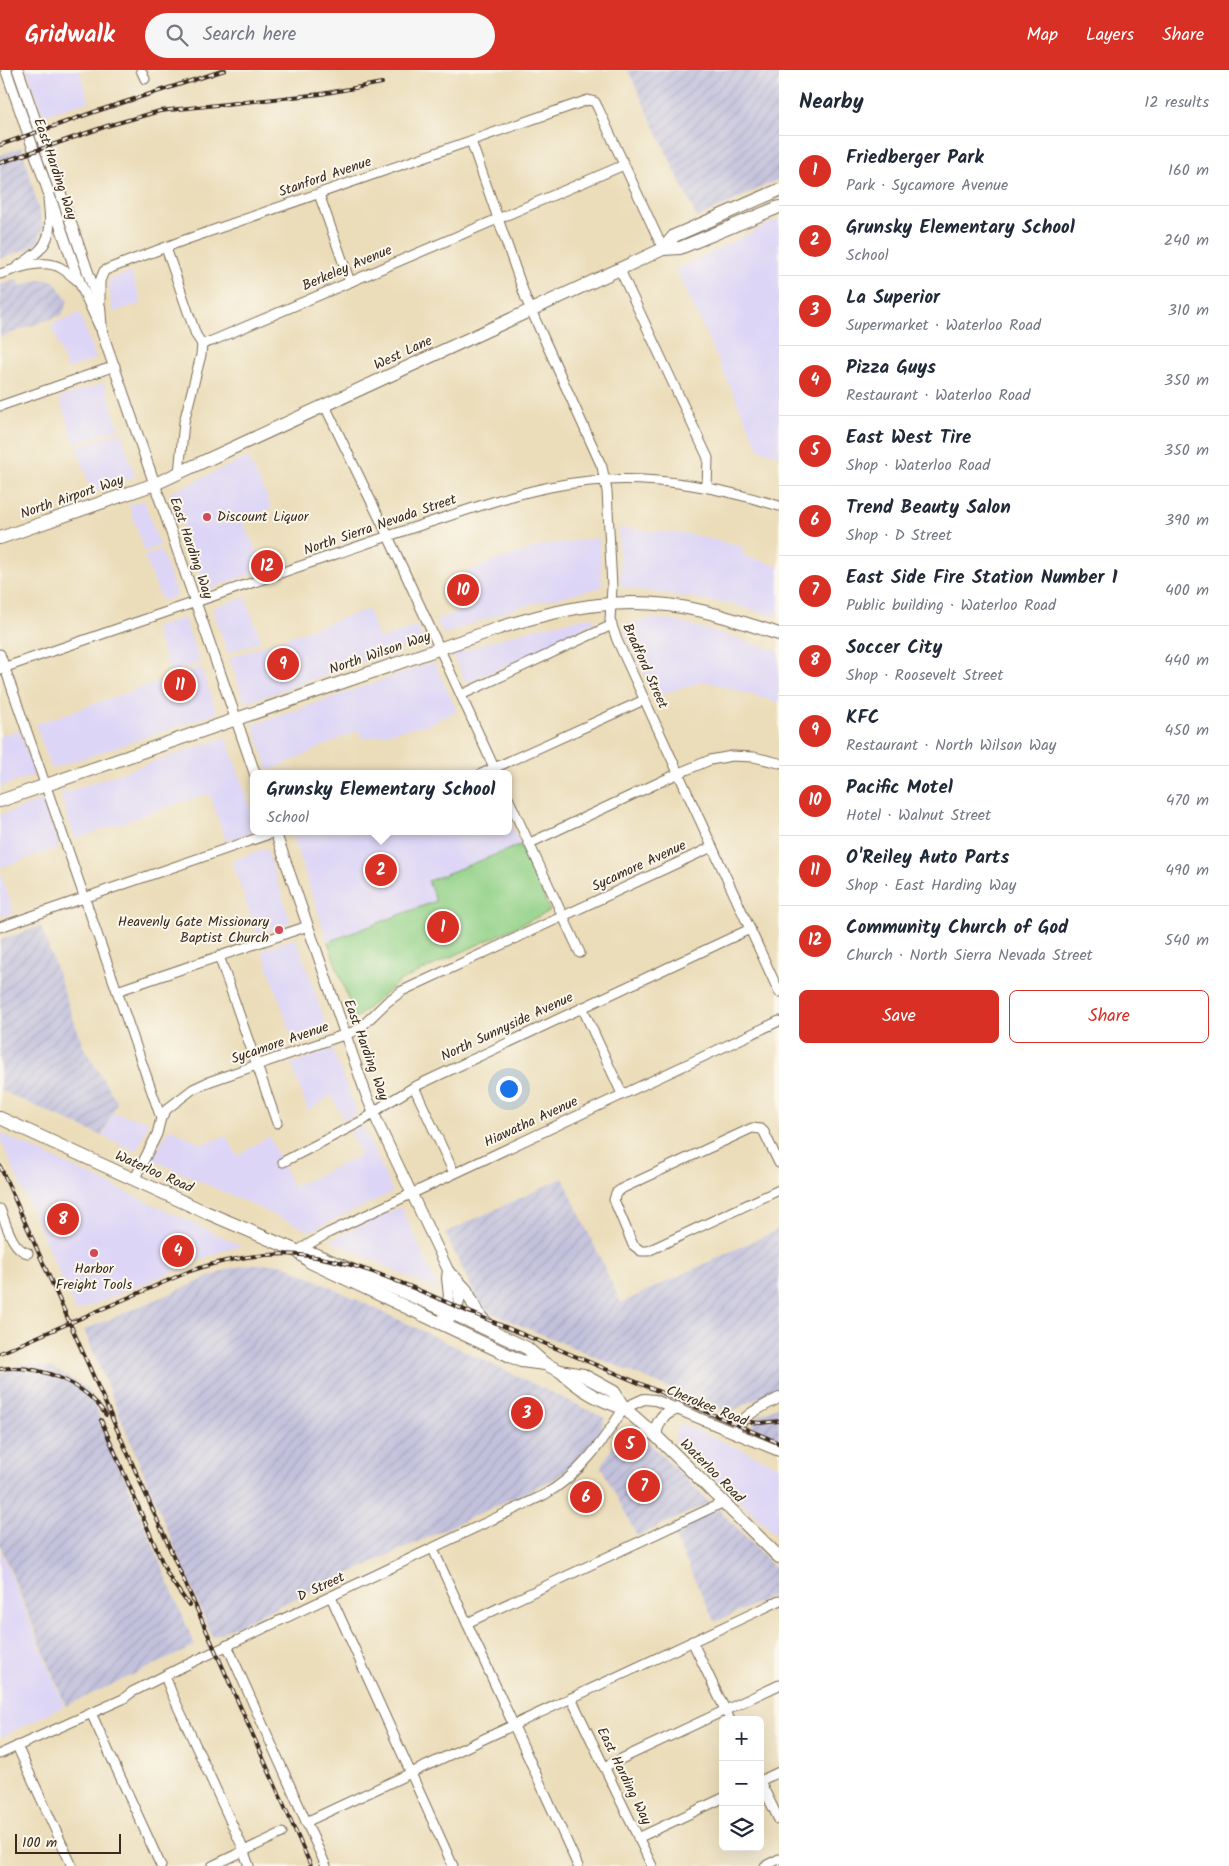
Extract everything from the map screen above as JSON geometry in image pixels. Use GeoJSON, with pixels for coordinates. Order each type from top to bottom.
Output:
{"type":"FeatureCollection","features":[{"type":"Feature","properties":{"kind":"main road","name":"West Lane"},"geometry":{"type":"LineString","coordinates":[[155,484],[663,248],[674,236],[779,191]]}},
{"type":"Feature","properties":{"kind":"main road"},"geometry":{"type":"LineString","coordinates":[[730,227],[731,222],[736,217],[772,199],[779,191]]}},
{"type":"Feature","properties":{"kind":"main road","name":"West Lane"},"geometry":{"type":"LineString","coordinates":[[663,248],[680,248],[779,207]]}},
{"type":"Feature","properties":{"kind":"main road","name":"North Airport Way"},"geometry":{"type":"LineString","coordinates":[[0,538],[155,484]]}},
{"type":"Feature","properties":{"kind":"main road","name":"North Wilson Way"},"geometry":{"type":"LineString","coordinates":[[0,801],[440,648],[546,614],[571,608],[611,604],[653,604],[702,611],[779,634]]}},
{"type":"Feature","properties":{"kind":"main road","name":"Waterloo Road"},"geometry":{"type":"LineString","coordinates":[[0,1118],[134,1180],[297,1251],[314,1254],[449,1312],[527,1348],[545,1364]]}},
{"type":"Feature","properties":{"kind":"main road","name":"Waterloo Road"},"geometry":{"type":"LineString","coordinates":[[297,1251],[310,1262],[442,1325],[521,1360],[545,1364],[560,1371],[582,1375],[614,1392],[624,1408],[655,1435],[779,1557]]}},
{"type":"Feature","properties":{"kind":"main road"},"geometry":{"type":"LineString","coordinates":[[451,1274],[466,1290],[480,1316],[502,1336]]}},
{"type":"Feature","properties":{"kind":"main road"},"geometry":{"type":"LineString","coordinates":[[655,1435],[657,1423],[663,1415],[678,1408]]}},
{"type":"Feature","properties":{"kind":"street","name":"East Harding Way"},"geometry":{"type":"LineString","coordinates":[[6,70],[80,283],[90,309],[102,331],[115,366],[254,770]]}},
{"type":"Feature","properties":{"kind":"street","name":"East Harding Way"},"geometry":{"type":"LineString","coordinates":[[18,70],[100,307],[102,331]]}},
{"type":"Feature","properties":{"kind":"street"},"geometry":{"type":"LineString","coordinates":[[141,70],[145,79]]}},
{"type":"Feature","properties":{"kind":"street","name":"Stanford Avenue"},"geometry":{"type":"LineString","coordinates":[[100,307],[100,281],[104,271],[588,100],[592,100],[598,108],[624,165]]}},
{"type":"Feature","properties":{"kind":"street","name":"Bradford Street"},"geometry":{"type":"LineString","coordinates":[[471,140],[531,310],[597,456],[605,480],[612,625],[644,700],[779,992]]}},
{"type":"Feature","properties":{"kind":"street"},"geometry":{"type":"LineString","coordinates":[[624,165],[663,248]]}},
{"type":"Feature","properties":{"kind":"street","name":"Berkeley Avenue"},"geometry":{"type":"LineString","coordinates":[[202,344],[624,165]]}},
{"type":"Feature","properties":{"kind":"street"},"geometry":{"type":"LineString","coordinates":[[16,268],[46,243],[50,233],[47,190]]}},
{"type":"Feature","properties":{"kind":"street"},"geometry":{"type":"LineString","coordinates":[[318,194],[350,282]]}},
{"type":"Feature","properties":{"kind":"street"},"geometry":{"type":"LineString","coordinates":[[166,248],[196,334],[202,344],[184,422],[179,473]]}},
{"type":"Feature","properties":{"kind":"street"},"geometry":{"type":"LineString","coordinates":[[0,274],[16,268],[44,264],[53,265],[66,271],[80,283]]}},
{"type":"Feature","properties":{"kind":"street"},"geometry":{"type":"LineString","coordinates":[[619,268],[708,458],[707,487]]}},
{"type":"Feature","properties":{"kind":"street"},"geometry":{"type":"LineString","coordinates":[[0,406],[115,366]]}},
{"type":"Feature","properties":{"kind":"street"},"geometry":{"type":"LineString","coordinates":[[325,406],[388,536],[496,770]]}},
{"type":"Feature","properties":{"kind":"street","name":"North Sierra Nevada Street"},"geometry":{"type":"LineString","coordinates":[[2,668],[388,536],[513,495],[557,485],[605,480],[678,482],[707,487],[779,506]]}},
{"type":"Feature","properties":{"kind":"street"},"geometry":{"type":"LineString","coordinates":[[461,695],[612,625]]}},
{"type":"Feature","properties":{"kind":"street"},"geometry":{"type":"LineString","coordinates":[[0,654],[2,668],[46,785],[161,1118]]}},
{"type":"Feature","properties":{"kind":"street"},"geometry":{"type":"LineString","coordinates":[[498,770],[644,700]]}},
{"type":"Feature","properties":{"kind":"street"},"geometry":{"type":"LineString","coordinates":[[530,843],[710,760],[732,756],[754,757],[779,763]]}},
{"type":"Feature","properties":{"kind":"street"},"geometry":{"type":"LineString","coordinates":[[512,806],[580,953]]}},
{"type":"Feature","properties":{"kind":"street"},"geometry":{"type":"LineString","coordinates":[[0,927],[265,835]]}},
{"type":"Feature","properties":{"kind":"street","name":"East Harding Way"},"geometry":{"type":"LineString","coordinates":[[277,835],[345,1035],[374,1113],[459,1293],[458,1307],[449,1312]]}},
{"type":"Feature","properties":{"kind":"street","name":"Sycamore Avenue"},"geometry":{"type":"LineString","coordinates":[[134,1180],[157,1134],[161,1118],[167,1109],[193,1089],[208,1082],[345,1035],[360,1028],[387,1002],[402,991],[712,847]]}},
{"type":"Feature","properties":{"kind":"street"},"geometry":{"type":"LineString","coordinates":[[117,991],[308,926]]}},
{"type":"Feature","properties":{"kind":"street","name":"North Sunnyside Avenue"},"geometry":{"type":"LineString","coordinates":[[283,1162],[364,1120],[414,1087],[750,929]]}},
{"type":"Feature","properties":{"kind":"street"},"geometry":{"type":"LineString","coordinates":[[219,956],[277,1124]]}},
{"type":"Feature","properties":{"kind":"street"},"geometry":{"type":"LineString","coordinates":[[582,1007],[622,1094]]}},
{"type":"Feature","properties":{"kind":"street","name":"Hiawatha Avenue"},"geometry":{"type":"LineString","coordinates":[[297,1251],[328,1232],[779,1021]]}},
{"type":"Feature","properties":{"kind":"street"},"geometry":{"type":"LineString","coordinates":[[414,1087],[454,1173]]}},
{"type":"Feature","properties":{"kind":"street"},"geometry":{"type":"LineString","coordinates":[[779,1163],[777,1153],[764,1132],[758,1128],[752,1128],[623,1188],[616,1193],[614,1200],[634,1245],[637,1249],[648,1252],[779,1190]]}},
{"type":"Feature","properties":{"kind":"street"},"geometry":{"type":"LineString","coordinates":[[0,1209],[16,1246],[23,1252],[28,1253]]}},
{"type":"Feature","properties":{"kind":"street"},"geometry":{"type":"LineString","coordinates":[[442,1325],[449,1312]]}},
{"type":"Feature","properties":{"kind":"street"},"geometry":{"type":"LineString","coordinates":[[734,1431],[755,1410],[779,1398]]}},
{"type":"Feature","properties":{"kind":"street","name":"Cherokee Road"},"geometry":{"type":"LineString","coordinates":[[624,1408],[644,1399],[655,1400],[779,1451]]}},
{"type":"Feature","properties":{"kind":"street","name":"D Street"},"geometry":{"type":"LineString","coordinates":[[0,1754],[123,1698],[227,1645],[544,1495],[571,1478],[594,1453],[624,1408]]}},
{"type":"Feature","properties":{"kind":"street"},"geometry":{"type":"LineString","coordinates":[[467,1623],[722,1503]]}},
{"type":"Feature","properties":{"kind":"street"},"geometry":{"type":"LineString","coordinates":[[433,1549],[578,1866]]}},
{"type":"Feature","properties":{"kind":"street"},"geometry":{"type":"LineString","coordinates":[[331,1597],[453,1866]]}},
{"type":"Feature","properties":{"kind":"street"},"geometry":{"type":"LineString","coordinates":[[306,1822],[779,1601]]}},
{"type":"Feature","properties":{"kind":"street"},"geometry":{"type":"LineString","coordinates":[[692,1641],[728,1716]]}},
{"type":"Feature","properties":{"kind":"street"},"geometry":{"type":"LineString","coordinates":[[227,1645],[326,1866]]}},
{"type":"Feature","properties":{"kind":"street"},"geometry":{"type":"LineString","coordinates":[[165,1676],[250,1866]]}},
{"type":"Feature","properties":{"kind":"street"},"geometry":{"type":"LineString","coordinates":[[604,1767],[779,1685]]}},
{"type":"Feature","properties":{"kind":"street","name":"East Harding Way"},"geometry":{"type":"LineString","coordinates":[[571,1698],[652,1866]]}},
{"type":"Feature","properties":{"kind":"street"},"geometry":{"type":"LineString","coordinates":[[91,1713],[161,1866]]}},
{"type":"Feature","properties":{"kind":"street"},"geometry":{"type":"LineString","coordinates":[[17,1746],[72,1866]]}},
{"type":"Feature","properties":{"kind":"street"},"geometry":{"type":"LineString","coordinates":[[764,1779],[779,1772]]}},
{"type":"Feature","properties":{"kind":"street"},"geometry":{"type":"LineString","coordinates":[[764,1789],[779,1820]]}},
{"type":"Feature","properties":{"kind":"street"},"geometry":{"type":"LineString","coordinates":[[638,1838],[719,1800]]}},
{"type":"Feature","properties":{"kind":"street"},"geometry":{"type":"LineString","coordinates":[[212,1866],[282,1833]]}},
{"type":"Feature","properties":{"kind":"street"},"geometry":{"type":"LineString","coordinates":[[765,1866],[779,1859]]}},
{"type":"Feature","properties":{"kind":"shaded area"},"geometry":{"type":"Polygon","coordinates":[[[27,70],[79,70],[89,101],[43,116],[27,70]]]}},
{"type":"Feature","properties":{"kind":"shaded area"},"geometry":{"type":"Polygon","coordinates":[[[628,70],[779,70],[779,83],[777,84],[779,88],[779,179],[697,218],[628,70]]]}},
{"type":"Feature","properties":{"kind":"shaded area"},"geometry":{"type":"Polygon","coordinates":[[[22,147],[43,226],[39,241],[30,248],[0,259],[0,155],[22,147]]]}},
{"type":"Feature","properties":{"kind":"shaded area"},"geometry":{"type":"Polygon","coordinates":[[[779,219],[779,455],[759,449],[676,269],[779,219]]]}},
{"type":"Feature","properties":{"kind":"shaded area"},"geometry":{"type":"Polygon","coordinates":[[[131,272],[142,303],[113,312],[108,280],[131,272]]]}},
{"type":"Feature","properties":{"kind":"shaded area"},"geometry":{"type":"Polygon","coordinates":[[[17,279],[21,286],[42,279],[54,281],[68,301],[62,315],[0,337],[0,285],[17,279]]]}},
{"type":"Feature","properties":{"kind":"shaded area"},"geometry":{"type":"Polygon","coordinates":[[[80,313],[96,359],[67,369],[51,324],[80,313]]]}},
{"type":"Feature","properties":{"kind":"shaded area"},"geometry":{"type":"Polygon","coordinates":[[[104,383],[119,428],[75,444],[59,398],[104,383]]]}},
{"type":"Feature","properties":{"kind":"shaded area"},"geometry":{"type":"Polygon","coordinates":[[[121,432],[135,477],[92,493],[77,447],[121,432]]]}},
{"type":"Feature","properties":{"kind":"shaded area"},"geometry":{"type":"Polygon","coordinates":[[[248,457],[272,508],[242,520],[265,569],[206,590],[170,493],[248,457]]]}},
{"type":"Feature","properties":{"kind":"shaded area"},"geometry":{"type":"Polygon","coordinates":[[[144,500],[160,546],[144,551],[129,505],[144,500]]]}},
{"type":"Feature","properties":{"kind":"shaded area"},"geometry":{"type":"Polygon","coordinates":[[[618,528],[689,534],[744,547],[742,555],[779,566],[779,613],[775,612],[774,616],[727,603],[621,587],[618,528]]]}},
{"type":"Feature","properties":{"kind":"shaded area"},"geometry":{"type":"Polygon","coordinates":[[[599,538],[602,587],[519,607],[443,634],[436,620],[464,609],[450,578],[499,559],[543,545],[599,538]]]}},
{"type":"Feature","properties":{"kind":"shaded area"},"geometry":{"type":"Polygon","coordinates":[[[161,550],[177,596],[162,601],[144,556],[161,550]]]}},
{"type":"Feature","properties":{"kind":"shaded area"},"geometry":{"type":"Polygon","coordinates":[[[245,597],[261,641],[228,653],[212,608],[245,597]]]}},
{"type":"Feature","properties":{"kind":"shaded area"},"geometry":{"type":"Polygon","coordinates":[[[368,609],[379,639],[417,626],[424,641],[245,703],[229,658],[368,609]]]}},
{"type":"Feature","properties":{"kind":"shaded area"},"geometry":{"type":"Polygon","coordinates":[[[590,617],[597,620],[548,648],[466,683],[453,655],[540,627],[590,617]]]}},
{"type":"Feature","properties":{"kind":"shaded area"},"geometry":{"type":"Polygon","coordinates":[[[184,618],[200,663],[170,673],[154,628],[184,618]]]}},
{"type":"Feature","properties":{"kind":"shaded area"},"geometry":{"type":"Polygon","coordinates":[[[656,618],[684,623],[779,651],[779,703],[705,681],[655,696],[624,631],[630,623],[656,618]]]}},
{"type":"Feature","properties":{"kind":"shaded area"},"geometry":{"type":"Polygon","coordinates":[[[434,662],[457,711],[429,724],[363,739],[359,730],[271,770],[269,770],[253,725],[434,662]]]}},
{"type":"Feature","properties":{"kind":"shaded area"},"geometry":{"type":"Polygon","coordinates":[[[201,667],[217,713],[51,769],[36,724],[201,667]]]}},
{"type":"Feature","properties":{"kind":"shaded area"},"geometry":{"type":"Polygon","coordinates":[[[19,730],[35,775],[0,787],[0,736],[19,730]]]}},
{"type":"Feature","properties":{"kind":"shaded area"},"geometry":{"type":"Polygon","coordinates":[[[226,737],[250,806],[250,833],[226,841],[209,793],[75,839],[60,794],[226,737]]]}},
{"type":"Feature","properties":{"kind":"shaded area"},"geometry":{"type":"Polygon","coordinates":[[[44,800],[60,847],[0,868],[0,815],[44,800]]]}},
{"type":"Feature","properties":{"kind":"shaded area"},"geometry":{"type":"Polygon","coordinates":[[[512,827],[520,845],[429,881],[436,901],[328,942],[293,838],[301,835],[512,835],[512,827]]]}},
{"type":"Feature","properties":{"kind":"shaded area"},"geometry":{"type":"Polygon","coordinates":[[[266,848],[291,922],[257,934],[232,861],[266,848]]]}},
{"type":"Feature","properties":{"kind":"shaded area"},"geometry":{"type":"Polygon","coordinates":[[[0,872],[14,913],[0,917],[0,872]]]}},
{"type":"Feature","properties":{"kind":"shaded area"},"geometry":{"type":"Polygon","coordinates":[[[41,926],[83,1046],[117,1102],[102,1136],[0,1090],[0,940],[41,926]]]}},
{"type":"Feature","properties":{"kind":"shaded area"},"geometry":{"type":"Polygon","coordinates":[[[296,938],[328,1030],[294,1042],[262,950],[296,938]]]}},
{"type":"Feature","properties":{"kind":"shaded area"},"geometry":{"type":"Polygon","coordinates":[[[332,1049],[357,1113],[344,1121],[332,1095],[308,1111],[291,1064],[332,1049]]]}},
{"type":"Feature","properties":{"kind":"shaded area"},"geometry":{"type":"Polygon","coordinates":[[[113,1113],[149,1121],[137,1152],[103,1136],[113,1113]]]}},
{"type":"Feature","properties":{"kind":"shaded area"},"geometry":{"type":"Polygon","coordinates":[[[362,1125],[393,1192],[310,1231],[153,1160],[169,1128],[202,1144],[226,1136],[238,1156],[269,1136],[293,1187],[361,1155],[350,1133],[362,1125]]]}},
{"type":"Feature","properties":{"kind":"shaded area"},"geometry":{"type":"Polygon","coordinates":[[[0,1133],[242,1246],[227,1249],[76,1312],[0,1138],[0,1133]]]}},
{"type":"Feature","properties":{"kind":"shaded area"},"geometry":{"type":"Polygon","coordinates":[[[563,1178],[621,1303],[779,1229],[779,1388],[728,1413],[482,1309],[445,1233],[563,1178]]]}},
{"type":"Feature","properties":{"kind":"shaded area"},"geometry":{"type":"Polygon","coordinates":[[[401,1207],[412,1230],[440,1292],[330,1240],[401,1207]]]}},
{"type":"Feature","properties":{"kind":"shaded area"},"geometry":{"type":"Polygon","coordinates":[[[252,1264],[282,1264],[605,1418],[599,1432],[580,1458],[556,1478],[212,1637],[84,1330],[228,1269],[252,1264]]]}},
{"type":"Feature","properties":{"kind":"shaded area"},"geometry":{"type":"Polygon","coordinates":[[[22,1364],[51,1367],[88,1389],[195,1646],[66,1706],[0,1545],[0,1373],[22,1364]]]}},
{"type":"Feature","properties":{"kind":"shaded area"},"geometry":{"type":"Polygon","coordinates":[[[779,1406],[779,1439],[751,1427],[760,1415],[779,1406]]]}},
{"type":"Feature","properties":{"kind":"shaded area"},"geometry":{"type":"Polygon","coordinates":[[[682,1424],[779,1466],[779,1538],[676,1441],[675,1431],[682,1424]]]}},
{"type":"Feature","properties":{"kind":"shaded area"},"geometry":{"type":"Polygon","coordinates":[[[630,1427],[640,1434],[710,1503],[637,1536],[601,1467],[618,1438],[630,1427]]]}},
{"type":"Feature","properties":{"kind":"shaded area"},"geometry":{"type":"Polygon","coordinates":[[[718,1508],[779,1572],[779,1593],[715,1622],[672,1532],[718,1508]]]}},
{"type":"Feature","properties":{"kind":"shaded area"},"geometry":{"type":"Polygon","coordinates":[[[0,1549],[64,1706],[0,1738],[0,1549]]]}},
{"type":"Feature","properties":{"kind":"green space"},"geometry":{"type":"Polygon","coordinates":[[[520,845],[550,911],[400,981],[355,1019],[328,942],[436,901],[428,881],[520,845]]]}},
{"type":"Feature","properties":{"kind":"railway"},"geometry":{"type":"LineString","coordinates":[[0,145],[97,111],[225,70]]}},
{"type":"Feature","properties":{"kind":"railway"},"geometry":{"type":"LineString","coordinates":[[0,163],[107,126],[160,111],[321,94],[382,83]]}},
{"type":"Feature","properties":{"kind":"railway"},"geometry":{"type":"LineString","coordinates":[[0,1166],[311,1866]]}},
{"type":"Feature","properties":{"kind":"railway"},"geometry":{"type":"LineString","coordinates":[[0,1353],[190,1271],[245,1257],[301,1255],[347,1264],[392,1279],[779,1443]]}},
{"type":"Feature","properties":{"kind":"railway"},"geometry":{"type":"LineString","coordinates":[[0,1369],[30,1369],[59,1378],[86,1393],[106,1415]]}},
{"type":"Feature","properties":{"kind":"railway"},"geometry":{"type":"LineString","coordinates":[[101,1420],[166,1571],[189,1605]]}},
{"type":"Feature","properties":{"kind":"railway"},"geometry":{"type":"LineString","coordinates":[[734,1420],[760,1423],[779,1421]]}},
{"type":"Feature","properties":{"kind":"place","name":"Discount Liquor"},"geometry":{"type":"Point","coordinates":[207,517]}},
{"type":"Feature","properties":{"kind":"place","name":"Community Church of God"},"geometry":{"type":"Point","coordinates":[267,566]}},
{"type":"Feature","properties":{"kind":"place","name":"Pacific Motel"},"geometry":{"type":"Point","coordinates":[463,590]}},
{"type":"Feature","properties":{"kind":"place","name":"KFC"},"geometry":{"type":"Point","coordinates":[283,664]}},
{"type":"Feature","properties":{"kind":"place","name":"O'Reiley Auto Parts"},"geometry":{"type":"Point","coordinates":[180,685]}},
{"type":"Feature","properties":{"kind":"place","name":"Grunsky Elementary School"},"geometry":{"type":"Point","coordinates":[381,870]}},
{"type":"Feature","properties":{"kind":"place","name":"Friedberger Park"},"geometry":{"type":"Point","coordinates":[443,927]}},
{"type":"Feature","properties":{"kind":"place","name":"Heavenly Gate Missionary Baptist Church"},"geometry":{"type":"Point","coordinates":[279,930]}},
{"type":"Feature","properties":{"kind":"place","name":"Soccer City"},"geometry":{"type":"Point","coordinates":[63,1219]}},
{"type":"Feature","properties":{"kind":"place","name":"Pizza Guys"},"geometry":{"type":"Point","coordinates":[178,1251]}},
{"type":"Feature","properties":{"kind":"place","name":"Harbor Freight Tools"},"geometry":{"type":"Point","coordinates":[94,1253]}},
{"type":"Feature","properties":{"kind":"place","name":"La Superior"},"geometry":{"type":"Point","coordinates":[527,1413]}},
{"type":"Feature","properties":{"kind":"place","name":"East West Tire"},"geometry":{"type":"Point","coordinates":[630,1444]}},
{"type":"Feature","properties":{"kind":"place","name":"East Side Fire Station Number 1"},"geometry":{"type":"Point","coordinates":[644,1486]}},
{"type":"Feature","properties":{"kind":"place","name":"Trend Beauty Salon"},"geometry":{"type":"Point","coordinates":[586,1497]}}]}
